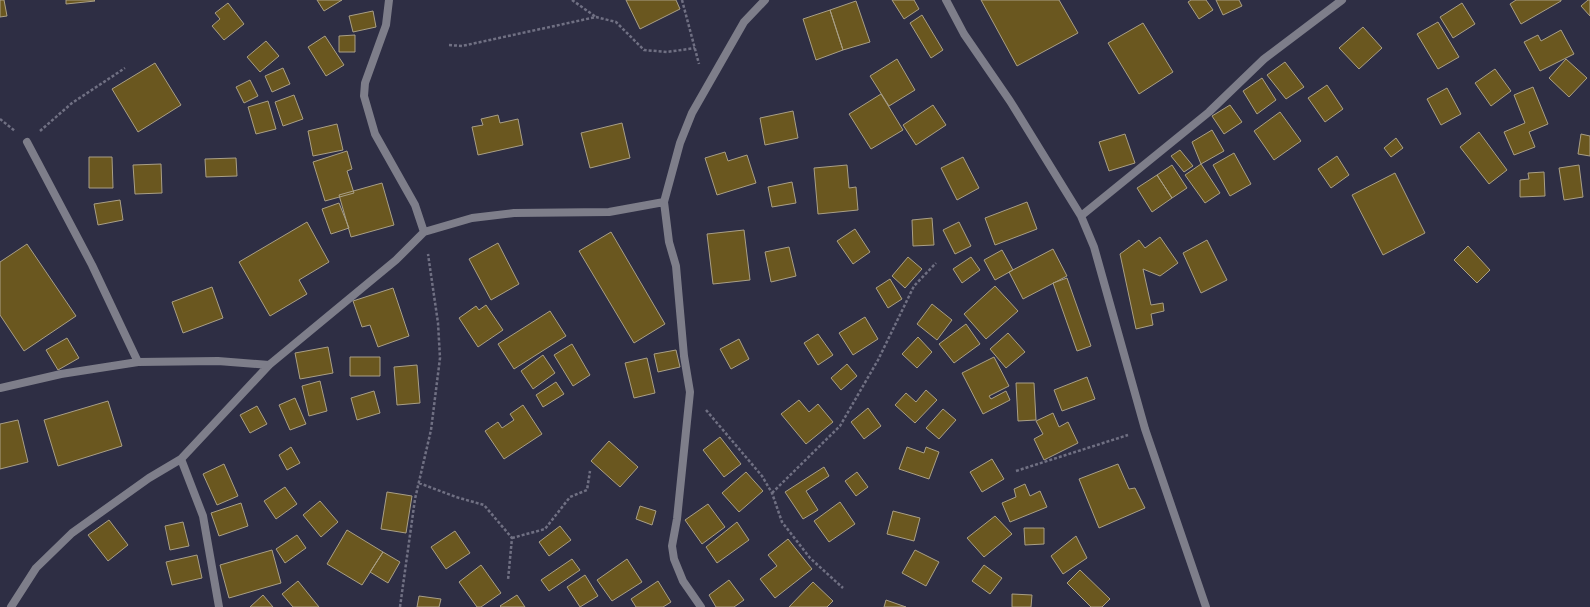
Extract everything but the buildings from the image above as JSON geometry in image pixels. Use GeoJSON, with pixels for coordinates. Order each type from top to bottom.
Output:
{"type":"FeatureCollection","features":[{"type":"Feature","properties":{"kind":"street"},"geometry":{"type":"LineString","coordinates":[[389,0],[386,25],[365,83],[364,96],[375,134],[415,205],[424,232]]}},
{"type":"Feature","properties":{"kind":"street"},"geometry":{"type":"LineString","coordinates":[[701,607],[683,581],[674,559],[672,546],[677,519],[690,392],[684,356],[676,266],[669,242],[664,202],[680,142],[692,113],[744,22],[765,0]]}},
{"type":"Feature","properties":{"kind":"street"},"geometry":{"type":"LineString","coordinates":[[946,0],[964,34],[1010,102],[1081,216],[1094,247],[1145,429],[1206,607]]}},
{"type":"Feature","properties":{"kind":"street"},"geometry":{"type":"LineString","coordinates":[[1081,216],[1209,112],[1270,54],[1342,0]]}},
{"type":"Feature","properties":{"kind":"street"},"geometry":{"type":"LineString","coordinates":[[27,142],[88,258],[138,362]]}},
{"type":"Feature","properties":{"kind":"street"},"geometry":{"type":"LineString","coordinates":[[11,607],[36,568],[72,533],[149,478],[182,459],[269,365],[396,260],[424,232],[472,218],[514,213],[610,212],[664,202]]}},
{"type":"Feature","properties":{"kind":"street"},"geometry":{"type":"LineString","coordinates":[[0,388],[61,374],[138,362],[218,361],[269,365]]}},
{"type":"Feature","properties":{"kind":"street"},"geometry":{"type":"LineString","coordinates":[[182,459],[202,516],[219,607]]}},
{"type":"Feature","properties":{"kind":"path"},"geometry":{"type":"LineString","coordinates":[[572,0],[596,18]]}},
{"type":"Feature","properties":{"kind":"path"},"geometry":{"type":"LineString","coordinates":[[682,0],[706,89]]}},
{"type":"Feature","properties":{"kind":"path"},"geometry":{"type":"LineString","coordinates":[[449,45],[462,46],[596,18],[616,22],[644,50],[667,52],[695,48]]}},
{"type":"Feature","properties":{"kind":"path"},"geometry":{"type":"LineString","coordinates":[[27,142],[72,103],[124,68]]}},
{"type":"Feature","properties":{"kind":"path"},"geometry":{"type":"LineString","coordinates":[[400,607],[419,483],[431,430],[440,358],[438,323],[424,232]]}},
{"type":"Feature","properties":{"kind":"path"},"geometry":{"type":"LineString","coordinates":[[772,493],[840,426],[878,360],[914,286],[936,263]]}},
{"type":"Feature","properties":{"kind":"path"},"geometry":{"type":"LineString","coordinates":[[690,392],[762,476],[772,493],[782,522],[810,558],[843,588]]}},
{"type":"Feature","properties":{"kind":"path"},"geometry":{"type":"LineString","coordinates":[[1016,471],[1145,429]]}},
{"type":"Feature","properties":{"kind":"path"},"geometry":{"type":"LineString","coordinates":[[512,538],[545,529],[570,497],[587,490],[590,471]]}},
{"type":"Feature","properties":{"kind":"path"},"geometry":{"type":"LineString","coordinates":[[419,483],[456,497],[484,505],[512,538],[508,580]]}}]}
